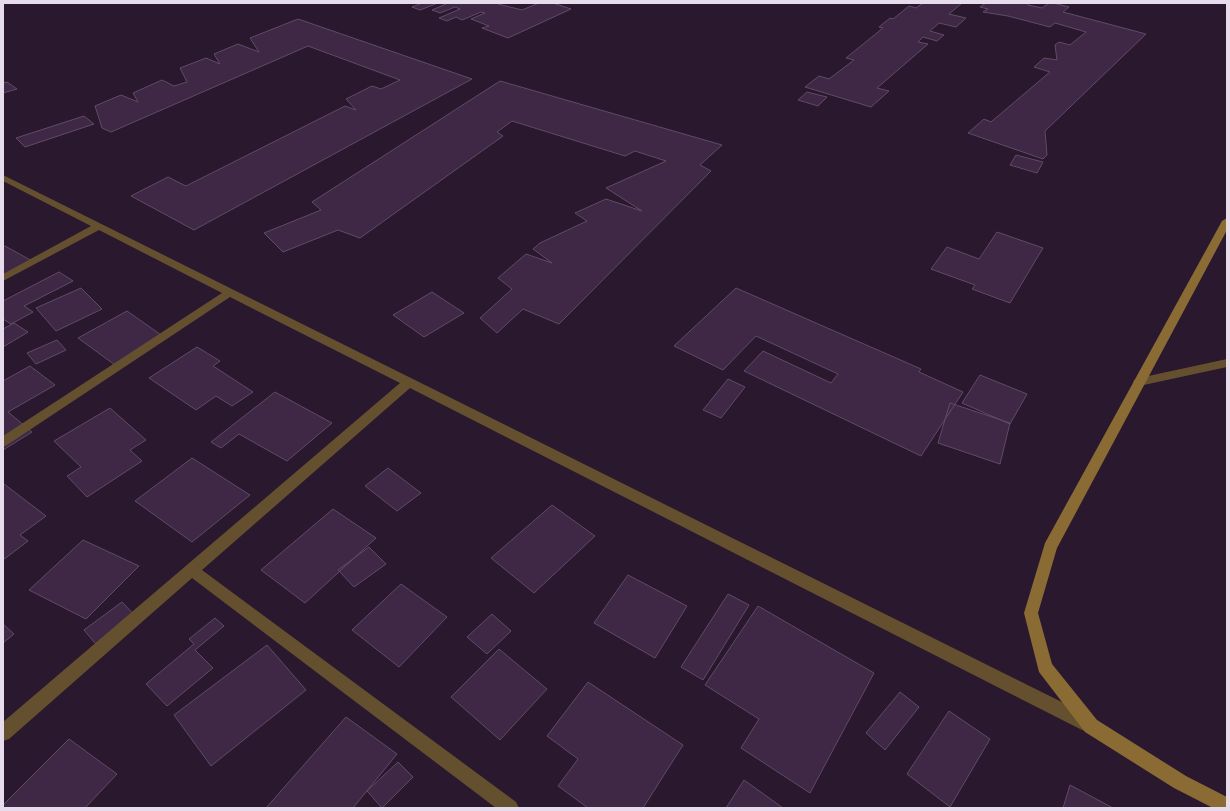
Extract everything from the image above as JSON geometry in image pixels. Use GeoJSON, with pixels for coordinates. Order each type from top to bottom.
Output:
{"type":"FeatureCollection","features":[{"type":"Feature","properties":{"kind":"street"},"geometry":{"type":"LineString","coordinates":[[3,178],[1091,726],[1180,782],[1227,806]]}},
{"type":"Feature","properties":{"kind":"street"},"geometry":{"type":"LineString","coordinates":[[1091,726],[1045,667],[1031,613],[1050,547],[1227,221]]}},
{"type":"Feature","properties":{"kind":"street"},"geometry":{"type":"LineString","coordinates":[[3,278],[99,226]]}},
{"type":"Feature","properties":{"kind":"street"},"geometry":{"type":"LineString","coordinates":[[3,442],[230,292]]}},
{"type":"Feature","properties":{"kind":"street"},"geometry":{"type":"LineString","coordinates":[[1139,382],[1227,363]]}},
{"type":"Feature","properties":{"kind":"street"},"geometry":{"type":"LineString","coordinates":[[3,733],[409,382]]}},
{"type":"Feature","properties":{"kind":"street"},"geometry":{"type":"LineString","coordinates":[[192,570],[510,808]]}},
{"type":"Feature","properties":{"kind":"building"},"geometry":{"type":"Polygon","coordinates":[[[422,3],[438,3],[420,10],[412,7],[422,3]]]}},
{"type":"Feature","properties":{"kind":"building"},"geometry":{"type":"Polygon","coordinates":[[[443,3],[500,3],[498,4],[522,10],[539,3],[553,3],[571,9],[508,38],[482,28],[489,26],[471,19],[485,13],[481,12],[462,20],[456,17],[447,21],[439,18],[460,9],[455,7],[440,13],[432,10],[446,4],[443,3]]]}},
{"type":"Feature","properties":{"kind":"building"},"geometry":{"type":"Polygon","coordinates":[[[923,3],[962,3],[949,14],[966,18],[956,27],[939,23],[930,31],[944,35],[937,41],[923,37],[918,42],[928,44],[877,88],[889,91],[871,107],[805,87],[819,76],[829,79],[854,60],[846,58],[883,28],[879,27],[890,18],[893,19],[909,6],[916,8],[923,3]]]}},
{"type":"Feature","properties":{"kind":"building"},"geometry":{"type":"Polygon","coordinates":[[[986,3],[1028,3],[1028,5],[1042,8],[1049,3],[1053,3],[1069,7],[1063,12],[1146,34],[1045,131],[1047,155],[1043,159],[968,133],[984,119],[991,122],[1050,72],[1034,67],[1044,58],[1057,60],[1055,45],[1059,42],[1070,45],[1086,32],[1055,23],[1050,27],[1008,16],[983,12],[988,9],[980,7],[986,3]]]}},
{"type":"Feature","properties":{"kind":"building"},"geometry":{"type":"Polygon","coordinates":[[[298,19],[472,79],[194,230],[131,196],[168,177],[186,186],[345,106],[356,110],[346,99],[372,86],[381,89],[400,80],[308,46],[111,132],[102,128],[95,106],[121,95],[138,102],[133,93],[162,80],[174,86],[187,82],[180,68],[206,58],[220,64],[214,54],[238,44],[259,52],[250,38],[298,19]]]}},
{"type":"Feature","properties":{"kind":"building"},"geometry":{"type":"Polygon","coordinates":[[[500,81],[722,145],[700,165],[711,171],[559,324],[523,309],[497,333],[480,318],[512,289],[498,278],[526,254],[552,263],[533,249],[540,243],[587,221],[575,213],[606,199],[642,211],[606,188],[666,161],[635,151],[625,156],[512,121],[497,132],[503,136],[360,238],[338,230],[283,252],[264,233],[321,210],[312,202],[500,81]]]}},
{"type":"Feature","properties":{"kind":"building"},"geometry":{"type":"Polygon","coordinates":[[[7,82],[17,89],[3,93],[3,83],[7,82]]]}},
{"type":"Feature","properties":{"kind":"building"},"geometry":{"type":"Polygon","coordinates":[[[807,92],[827,97],[818,106],[798,100],[807,92]]]}},
{"type":"Feature","properties":{"kind":"building"},"geometry":{"type":"Polygon","coordinates":[[[84,116],[94,124],[25,147],[16,138],[84,116]]]}},
{"type":"Feature","properties":{"kind":"building"},"geometry":{"type":"Polygon","coordinates":[[[1016,155],[1043,162],[1037,173],[1010,165],[1016,155]]]}},
{"type":"Feature","properties":{"kind":"building"},"geometry":{"type":"Polygon","coordinates":[[[997,232],[1043,248],[1010,303],[972,289],[975,285],[931,269],[947,247],[979,259],[997,232]]]}},
{"type":"Feature","properties":{"kind":"building"},"geometry":{"type":"Polygon","coordinates":[[[5,246],[34,262],[3,278],[3,247],[5,246]]]}},
{"type":"Feature","properties":{"kind":"building"},"geometry":{"type":"Polygon","coordinates":[[[59,272],[73,281],[24,306],[33,312],[11,324],[3,319],[3,301],[59,272]]]}},
{"type":"Feature","properties":{"kind":"building"},"geometry":{"type":"Polygon","coordinates":[[[81,288],[102,309],[56,331],[36,308],[81,288]]]}},
{"type":"Feature","properties":{"kind":"building"},"geometry":{"type":"Polygon","coordinates":[[[736,288],[921,369],[919,372],[963,392],[921,456],[744,371],[763,351],[831,383],[838,374],[756,336],[723,370],[674,346],[736,288]]]}},
{"type":"Feature","properties":{"kind":"building"},"geometry":{"type":"Polygon","coordinates":[[[432,292],[464,313],[424,337],[393,315],[432,292]]]}},
{"type":"Feature","properties":{"kind":"building"},"geometry":{"type":"Polygon","coordinates":[[[127,311],[164,337],[115,365],[78,338],[127,311]]]}},
{"type":"Feature","properties":{"kind":"building"},"geometry":{"type":"Polygon","coordinates":[[[14,323],[28,332],[3,347],[3,329],[14,323]]]}},
{"type":"Feature","properties":{"kind":"building"},"geometry":{"type":"Polygon","coordinates":[[[57,340],[66,350],[36,364],[27,353],[57,340]]]}},
{"type":"Feature","properties":{"kind":"building"},"geometry":{"type":"Polygon","coordinates":[[[197,347],[220,361],[213,366],[253,392],[232,406],[216,396],[196,410],[149,378],[197,347]]]}},
{"type":"Feature","properties":{"kind":"building"},"geometry":{"type":"Polygon","coordinates":[[[30,366],[55,385],[8,412],[32,432],[3,450],[3,381],[30,366]]]}},
{"type":"Feature","properties":{"kind":"building"},"geometry":{"type":"Polygon","coordinates":[[[980,375],[1027,394],[1010,424],[962,403],[980,375]]]}},
{"type":"Feature","properties":{"kind":"building"},"geometry":{"type":"Polygon","coordinates":[[[728,379],[745,387],[721,418],[703,410],[728,379]]]}},
{"type":"Feature","properties":{"kind":"building"},"geometry":{"type":"Polygon","coordinates":[[[275,392],[332,423],[287,461],[239,434],[221,448],[211,442],[275,392]]]}},
{"type":"Feature","properties":{"kind":"building"},"geometry":{"type":"Polygon","coordinates":[[[950,403],[1010,423],[1000,464],[938,443],[950,403]]]}},
{"type":"Feature","properties":{"kind":"building"},"geometry":{"type":"Polygon","coordinates":[[[110,408],[146,440],[130,450],[142,461],[87,497],[67,476],[81,467],[54,441],[110,408]]]}},
{"type":"Feature","properties":{"kind":"building"},"geometry":{"type":"Polygon","coordinates":[[[192,458],[250,495],[192,542],[135,501],[192,458]]]}},
{"type":"Feature","properties":{"kind":"building"},"geometry":{"type":"Polygon","coordinates":[[[388,468],[421,493],[397,511],[365,486],[388,468]]]}},
{"type":"Feature","properties":{"kind":"building"},"geometry":{"type":"Polygon","coordinates":[[[4,484],[46,516],[20,535],[28,541],[3,560],[3,485],[4,484]]]}},
{"type":"Feature","properties":{"kind":"building"},"geometry":{"type":"Polygon","coordinates":[[[552,505],[595,536],[534,593],[491,558],[552,505]]]}},
{"type":"Feature","properties":{"kind":"building"},"geometry":{"type":"Polygon","coordinates":[[[333,509],[376,538],[305,603],[261,570],[333,509]]]}},
{"type":"Feature","properties":{"kind":"building"},"geometry":{"type":"Polygon","coordinates":[[[83,540],[139,566],[86,619],[29,590],[83,540]]]}},
{"type":"Feature","properties":{"kind":"building"},"geometry":{"type":"Polygon","coordinates":[[[369,547],[386,564],[354,587],[338,570],[369,547]]]}},
{"type":"Feature","properties":{"kind":"building"},"geometry":{"type":"Polygon","coordinates":[[[628,575],[687,606],[655,658],[594,623],[628,575]]]}},
{"type":"Feature","properties":{"kind":"building"},"geometry":{"type":"Polygon","coordinates":[[[401,584],[447,617],[399,667],[352,630],[401,584]]]}},
{"type":"Feature","properties":{"kind":"building"},"geometry":{"type":"Polygon","coordinates":[[[728,594],[749,605],[703,680],[681,667],[728,594]]]}},
{"type":"Feature","properties":{"kind":"building"},"geometry":{"type":"Polygon","coordinates":[[[122,602],[139,620],[100,649],[84,630],[122,602]]]}},
{"type":"Feature","properties":{"kind":"building"},"geometry":{"type":"Polygon","coordinates":[[[758,606],[874,673],[810,793],[741,748],[759,719],[705,685],[758,606]]]}},
{"type":"Feature","properties":{"kind":"building"},"geometry":{"type":"Polygon","coordinates":[[[492,614],[511,631],[487,654],[467,637],[492,614]]]}},
{"type":"Feature","properties":{"kind":"building"},"geometry":{"type":"Polygon","coordinates":[[[215,618],[224,626],[195,650],[213,668],[167,706],[146,684],[194,644],[189,639],[215,618]]]}},
{"type":"Feature","properties":{"kind":"building"},"geometry":{"type":"Polygon","coordinates":[[[3,624],[14,634],[3,643],[3,624]]]}},
{"type":"Feature","properties":{"kind":"building"},"geometry":{"type":"Polygon","coordinates":[[[267,645],[306,690],[211,766],[174,715],[267,645]]]}},
{"type":"Feature","properties":{"kind":"building"},"geometry":{"type":"Polygon","coordinates":[[[499,649],[547,689],[500,740],[451,697],[499,649]]]}},
{"type":"Feature","properties":{"kind":"building"},"geometry":{"type":"Polygon","coordinates":[[[588,682],[683,745],[643,808],[588,808],[558,786],[578,759],[547,736],[588,682]]]}},
{"type":"Feature","properties":{"kind":"building"},"geometry":{"type":"Polygon","coordinates":[[[900,692],[919,707],[885,750],[866,733],[900,692]]]}},
{"type":"Feature","properties":{"kind":"building"},"geometry":{"type":"Polygon","coordinates":[[[949,711],[990,739],[950,807],[907,774],[949,711]]]}},
{"type":"Feature","properties":{"kind":"building"},"geometry":{"type":"Polygon","coordinates":[[[346,717],[397,754],[353,808],[266,808],[346,717]]]}},
{"type":"Feature","properties":{"kind":"building"},"geometry":{"type":"Polygon","coordinates":[[[69,739],[117,774],[85,808],[3,808],[3,805],[69,739]]]}},
{"type":"Feature","properties":{"kind":"building"},"geometry":{"type":"Polygon","coordinates":[[[398,762],[413,777],[382,808],[367,791],[398,762]]]}},
{"type":"Feature","properties":{"kind":"building"},"geometry":{"type":"Polygon","coordinates":[[[744,780],[783,808],[726,808],[744,780]]]}},
{"type":"Feature","properties":{"kind":"building"},"geometry":{"type":"Polygon","coordinates":[[[1070,785],[1113,808],[1063,808],[1070,785]]]}}]}
